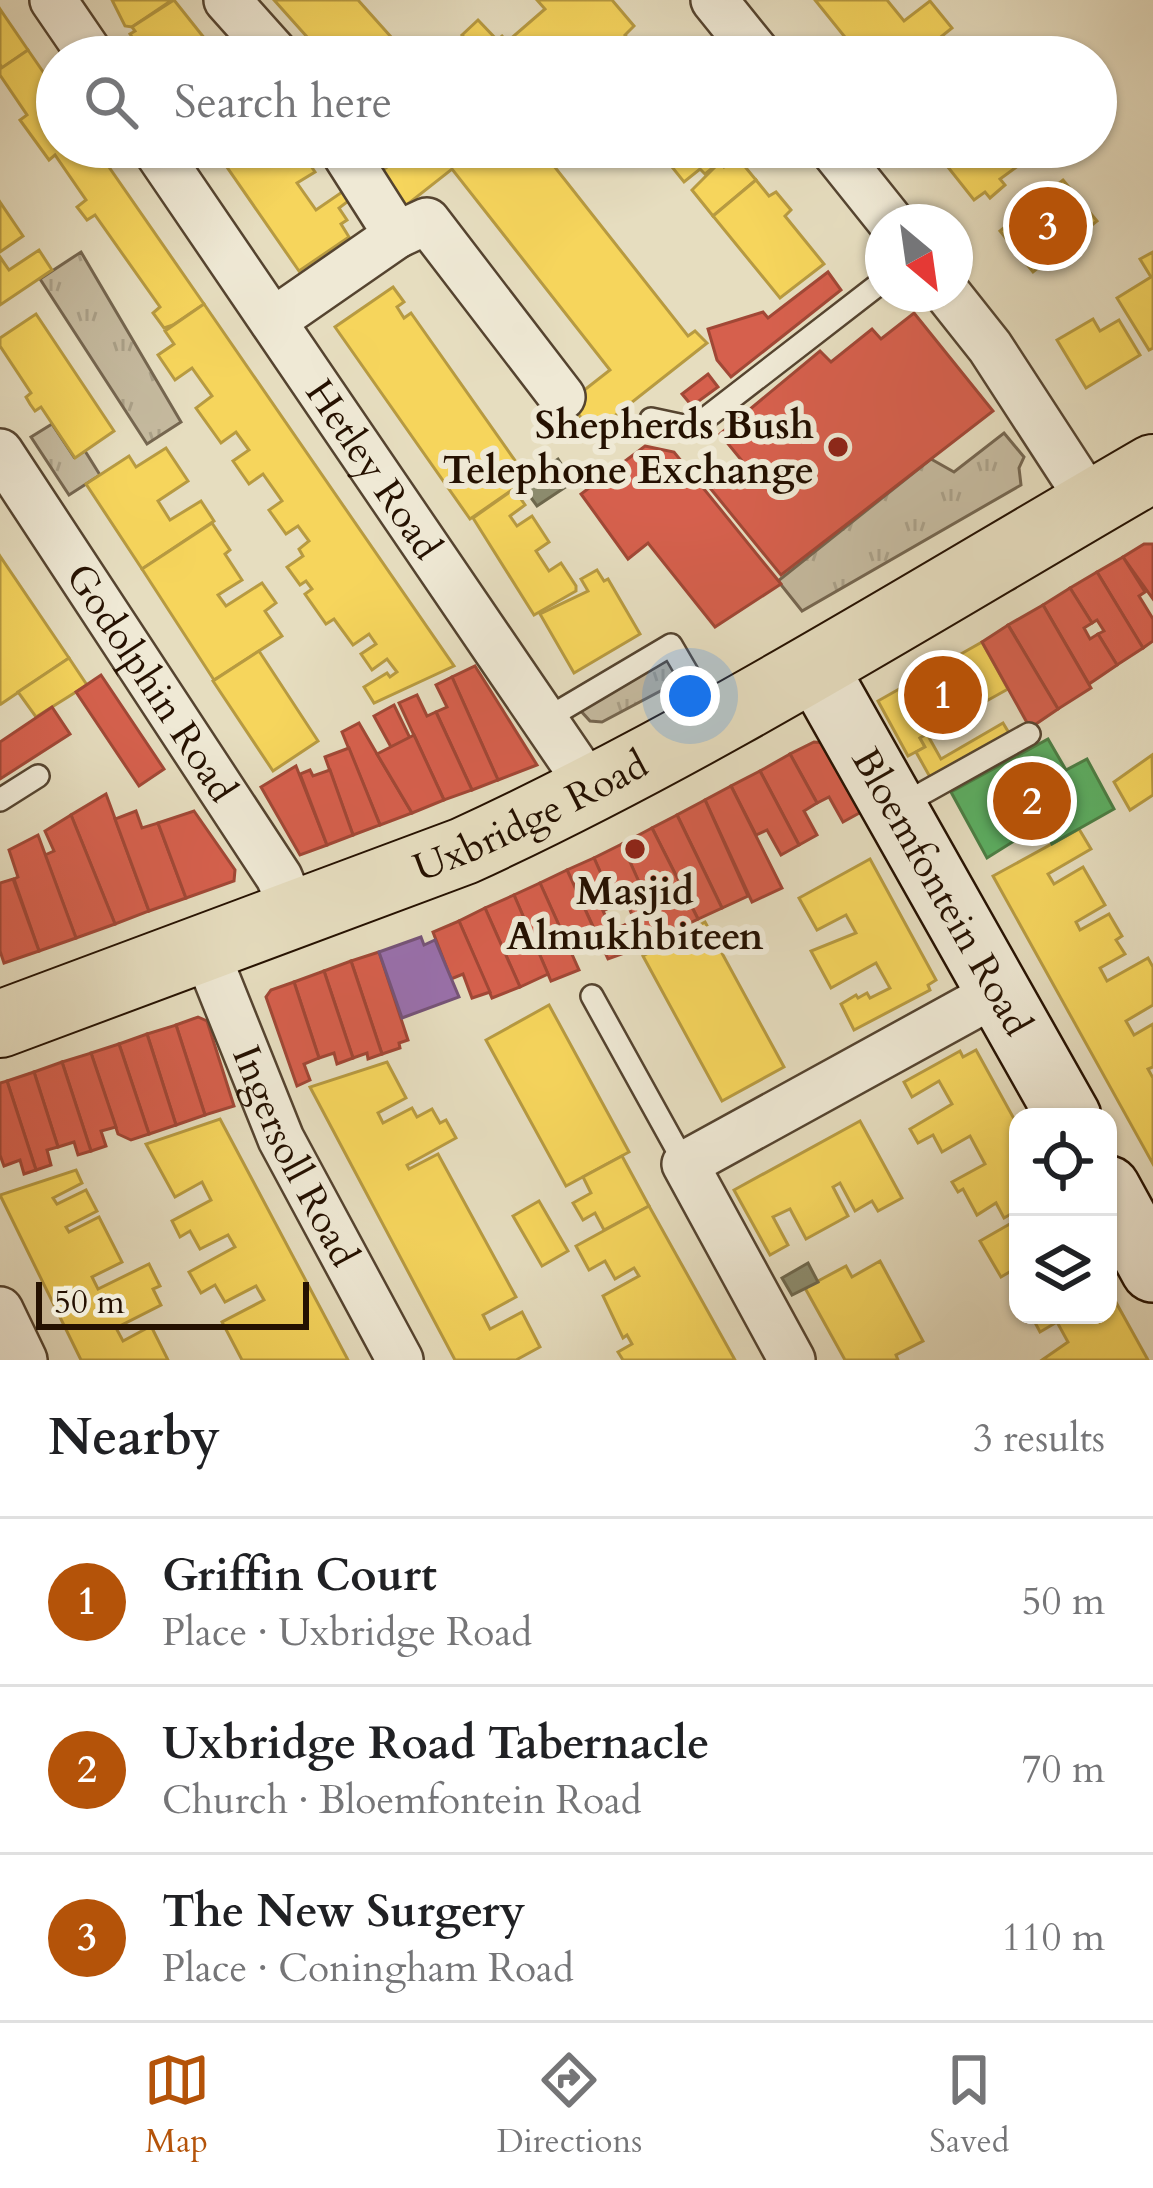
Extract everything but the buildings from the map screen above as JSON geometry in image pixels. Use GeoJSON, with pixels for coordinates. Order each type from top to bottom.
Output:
{"type":"FeatureCollection","features":[{"type":"Feature","properties":{"kind":"main road","name":"Uxbridge Road"},"geometry":{"type":"LineString","coordinates":[[0,1024],[464,851],[592,790],[718,724],[1152,469]]}},
{"type":"Feature","properties":{"kind":"street"},"geometry":{"type":"LineString","coordinates":[[53,0],[78,36]]}},
{"type":"Feature","properties":{"kind":"street"},"geometry":{"type":"LineString","coordinates":[[227,0],[259,36]]}},
{"type":"Feature","properties":{"kind":"street"},"geometry":{"type":"LineString","coordinates":[[714,0],[743,36]]}},
{"type":"Feature","properties":{"kind":"street","name":"Hetley Road"},"geometry":{"type":"LineString","coordinates":[[168,168],[592,790]]}},
{"type":"Feature","properties":{"kind":"street"},"geometry":{"type":"LineString","coordinates":[[354,168],[397,235]]}},
{"type":"Feature","properties":{"kind":"street"},"geometry":{"type":"LineString","coordinates":[[848,168],[877,204]]}},
{"type":"Feature","properties":{"kind":"street"},"geometry":{"type":"LineString","coordinates":[[273,321],[397,235],[427,221],[562,397]]}},
{"type":"Feature","properties":{"kind":"street"},"geometry":{"type":"LineString","coordinates":[[962,312],[1092,503]]}},
{"type":"Feature","properties":{"kind":"street","name":"Godolphin Road"},"geometry":{"type":"LineString","coordinates":[[0,452],[279,877],[295,915]]}},
{"type":"Feature","properties":{"kind":"street","name":"Bloemfontein Road"},"geometry":{"type":"LineString","coordinates":[[815,667],[1064,1108]]}},
{"type":"Feature","properties":{"kind":"street","name":"Ingersoll Road"},"geometry":{"type":"LineString","coordinates":[[203,947],[281,1139],[400,1360]]}},
{"type":"Feature","properties":{"kind":"street"},"geometry":{"type":"LineString","coordinates":[[792,1360],[685,1164],[1000,991]]}},
{"type":"Feature","properties":{"kind":"street"},"geometry":{"type":"LineString","coordinates":[[1117,1204],[1153,1270]]}},
{"type":"Feature","properties":{"kind":"street"},"geometry":{"type":"LineString","coordinates":[[0,1310],[24,1360]]}},
{"type":"Feature","properties":{"kind":"lane"},"geometry":{"type":"LineString","coordinates":[[651,419],[693,428],[865,295]]}},
{"type":"Feature","properties":{"kind":"lane"},"geometry":{"type":"LineString","coordinates":[[546,718],[671,646],[718,724]]}},
{"type":"Feature","properties":{"kind":"lane"},"geometry":{"type":"LineString","coordinates":[[898,808],[1029,734]]}},
{"type":"Feature","properties":{"kind":"lane"},"geometry":{"type":"LineString","coordinates":[[0,800],[38,776]]}},
{"type":"Feature","properties":{"kind":"lane"},"geometry":{"type":"LineString","coordinates":[[592,996],[685,1164]]}},
{"type":"Feature","properties":{"kind":"green space"},"geometry":{"type":"Polygon","coordinates":[[[81,252],[181,422],[147,444],[40,279],[81,252]]]}},
{"type":"Feature","properties":{"kind":"green space"},"geometry":{"type":"Polygon","coordinates":[[[52,424],[74,457],[85,451],[100,475],[69,495],[31,437],[52,424]]]}},
{"type":"Feature","properties":{"kind":"green space"},"geometry":{"type":"Polygon","coordinates":[[[1004,433],[1024,457],[1019,468],[1021,485],[802,611],[778,581],[931,459],[954,472],[1004,433]]]}},
{"type":"Feature","properties":{"kind":"green space"},"geometry":{"type":"Polygon","coordinates":[[[669,659],[683,679],[602,722],[590,721],[580,710],[669,659]]]}},
{"type":"Feature","properties":{"kind":"place","name":"The New Surgery"},"geometry":{"type":"Point","coordinates":[1048,226]}},
{"type":"Feature","properties":{"kind":"place","name":"Shepherds Bush Telephone Exchange"},"geometry":{"type":"Point","coordinates":[838,447]}},
{"type":"Feature","properties":{"kind":"place","name":"Griffin Court"},"geometry":{"type":"Point","coordinates":[943,695]}},
{"type":"Feature","properties":{"kind":"place","name":"Uxbridge Road Tabernacle"},"geometry":{"type":"Point","coordinates":[1032,801]}},
{"type":"Feature","properties":{"kind":"place","name":"Masjid Almukhbiteen"},"geometry":{"type":"Point","coordinates":[635,849]}}]}
